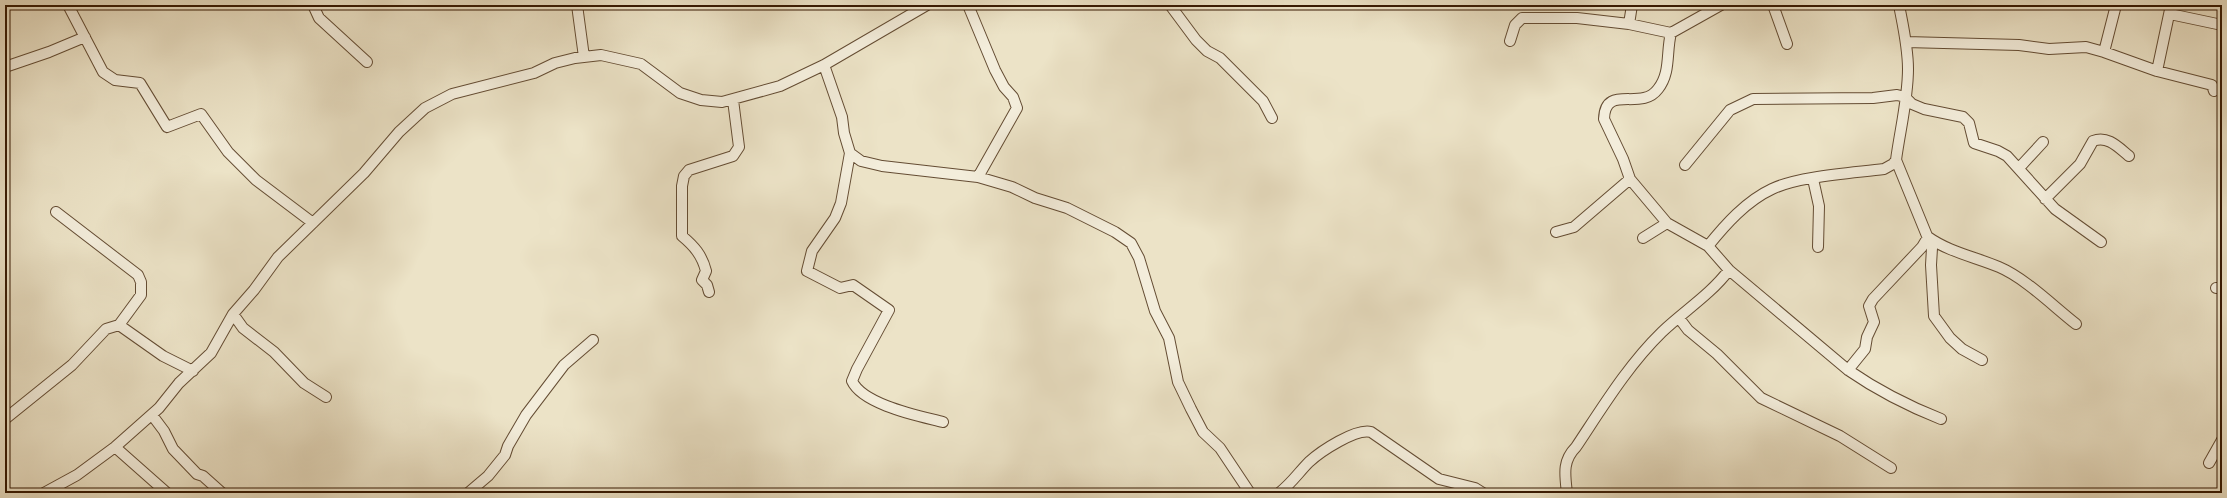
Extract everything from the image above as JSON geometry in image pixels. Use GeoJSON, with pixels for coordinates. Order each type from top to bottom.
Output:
{"type":"FeatureCollection","features":[{"type":"Feature","properties":{"kind":"street"},"geometry":{"type":"LineString","coordinates":[[68,5],[103,72],[115,80],[140,83],[167,127],[201,114],[228,152],[256,180],[313,223]]}},
{"type":"Feature","properties":{"kind":"street"},"geometry":{"type":"LineString","coordinates":[[313,5],[319,18],[367,62]]}},
{"type":"Feature","properties":{"kind":"street"},"geometry":{"type":"LineString","coordinates":[[577,5],[584,57]]}},
{"type":"Feature","properties":{"kind":"street"},"geometry":{"type":"LineString","coordinates":[[44,493],[77,475],[115,447],[152,415],[179,383],[211,353],[233,314],[254,290],[278,257],[364,173],[399,132],[425,108],[452,94],[534,72],[568,59],[601,55],[641,64],[680,93],[701,100],[722,102],[733,100],[780,86],[824,65],[927,5]]}},
{"type":"Feature","properties":{"kind":"street"},"geometry":{"type":"LineString","coordinates":[[968,5],[995,70],[1004,88],[1013,97],[1017,108],[978,177]]}},
{"type":"Feature","properties":{"kind":"street"},"geometry":{"type":"LineString","coordinates":[[1170,5],[1196,40],[1207,52],[1220,58],[1263,101],[1272,118]]}},
{"type":"Feature","properties":{"kind":"street"},"geometry":{"type":"LineString","coordinates":[[1629,24],[1632,5]]}},
{"type":"Feature","properties":{"kind":"street"},"geometry":{"type":"LineString","coordinates":[[1510,41],[1515,25],[1522,18],[1577,18],[1629,24],[1670,33],[1721,5]]}},
{"type":"Feature","properties":{"kind":"street"},"geometry":{"type":"LineString","coordinates":[[1773,5],[1786,44]]}},
{"type":"Feature","properties":{"kind":"street"},"geometry":{"type":"LineString","coordinates":[[1899,5],[1906,42],[1908,69],[1896,160],[1932,248],[1931,265],[1934,316],[1950,338],[1962,349],[1982,360]]}},
{"type":"Feature","properties":{"kind":"street"},"geometry":{"type":"LineString","coordinates":[[2104,52],[2116,5]]}},
{"type":"Feature","properties":{"kind":"street"},"geometry":{"type":"LineString","coordinates":[[2157,70],[2170,10],[2222,25]]}},
{"type":"Feature","properties":{"kind":"street"},"geometry":{"type":"LineString","coordinates":[[1670,33],[1668,67],[1657,90],[1650,96],[1639,99],[1613,99],[1608,104],[1605,112],[1604,119],[1623,159],[1630,179],[1667,223],[1708,246],[1729,270],[1848,370],[1866,383],[1912,408],[1941,419]]}},
{"type":"Feature","properties":{"kind":"street"},"geometry":{"type":"LineString","coordinates":[[5,67],[49,52],[85,37]]}},
{"type":"Feature","properties":{"kind":"street"},"geometry":{"type":"LineString","coordinates":[[1906,42],[2019,45],[2049,49],[2086,47],[2157,70],[2202,81],[2212,85],[2214,91]]}},
{"type":"Feature","properties":{"kind":"street"},"geometry":{"type":"LineString","coordinates":[[824,65],[842,117],[844,133],[850,153],[841,203],[835,218],[812,251],[807,271],[840,288],[853,285],[889,310],[857,369],[852,381],[855,387],[882,404],[905,413],[943,422]]}},
{"type":"Feature","properties":{"kind":"street"},"geometry":{"type":"LineString","coordinates":[[1685,165],[1730,110],[1753,99],[1872,98],[1897,95],[1905,97],[1912,104],[1924,109],[1963,117],[1969,123],[1974,143],[1998,150],[2019,168],[2027,180],[2056,209],[2101,242]]}},
{"type":"Feature","properties":{"kind":"street"},"geometry":{"type":"LineString","coordinates":[[709,292],[707,286],[702,280],[706,271],[697,248],[682,236],[683,181],[684,176],[689,170],[733,156],[738,152],[739,147],[733,100]]}},
{"type":"Feature","properties":{"kind":"street"},"geometry":{"type":"LineString","coordinates":[[2045,199],[2080,164],[2093,141],[2103,139],[2113,143],[2129,156]]}},
{"type":"Feature","properties":{"kind":"street"},"geometry":{"type":"LineString","coordinates":[[2019,168],[2043,142]]}},
{"type":"Feature","properties":{"kind":"street"},"geometry":{"type":"LineString","coordinates":[[850,153],[861,161],[882,166],[978,177],[1012,187],[1035,198],[1067,208],[1114,232],[1131,243],[1139,258],[1155,311],[1170,338],[1178,382],[1203,432],[1220,448],[1250,493]]}},
{"type":"Feature","properties":{"kind":"street"},"geometry":{"type":"LineString","coordinates":[[1708,246],[1731,218],[1771,189],[1813,179],[1884,169],[1893,164],[1896,160]]}},
{"type":"Feature","properties":{"kind":"street"},"geometry":{"type":"LineString","coordinates":[[1556,232],[1574,227],[1630,179]]}},
{"type":"Feature","properties":{"kind":"street"},"geometry":{"type":"LineString","coordinates":[[1813,179],[1819,206],[1818,247]]}},
{"type":"Feature","properties":{"kind":"street"},"geometry":{"type":"LineString","coordinates":[[5,419],[72,365],[106,329],[119,325],[141,295],[141,282],[138,275],[56,212]]}},
{"type":"Feature","properties":{"kind":"street"},"geometry":{"type":"LineString","coordinates":[[1643,238],[1667,223]]}},
{"type":"Feature","properties":{"kind":"street"},"geometry":{"type":"LineString","coordinates":[[1928,237],[1969,257],[2000,267],[2025,284],[2076,324]]}},
{"type":"Feature","properties":{"kind":"street"},"geometry":{"type":"LineString","coordinates":[[1848,370],[1865,349],[1867,337],[1874,322],[1870,306],[1873,299],[1922,247],[1928,237]]}},
{"type":"Feature","properties":{"kind":"street"},"geometry":{"type":"LineString","coordinates":[[1567,493],[1564,470],[1568,455],[1576,447],[1613,391],[1662,332],[1718,285],[1729,270]]}},
{"type":"Feature","properties":{"kind":"street"},"geometry":{"type":"LineString","coordinates":[[233,314],[243,328],[274,352],[304,383],[326,397]]}},
{"type":"Feature","properties":{"kind":"street"},"geometry":{"type":"LineString","coordinates":[[1679,318],[1688,330],[1717,354],[1761,398],[1840,436],[1891,468]]}},
{"type":"Feature","properties":{"kind":"street"},"geometry":{"type":"LineString","coordinates":[[119,325],[163,356],[193,371]]}},
{"type":"Feature","properties":{"kind":"street"},"geometry":{"type":"LineString","coordinates":[[468,493],[488,476],[505,455],[508,446],[526,415],[564,365],[593,340]]}},
{"type":"Feature","properties":{"kind":"street"},"geometry":{"type":"LineString","coordinates":[[152,415],[164,431],[173,449],[197,474],[203,476],[222,493]]}},
{"type":"Feature","properties":{"kind":"street"},"geometry":{"type":"LineString","coordinates":[[1279,493],[1319,454],[1355,432],[1364,430],[1371,432],[1439,479],[1475,488],[1484,493]]}},
{"type":"Feature","properties":{"kind":"street"},"geometry":{"type":"LineString","coordinates":[[2209,463],[2222,440]]}},
{"type":"Feature","properties":{"kind":"street"},"geometry":{"type":"LineString","coordinates":[[115,447],[164,492]]}}]}
